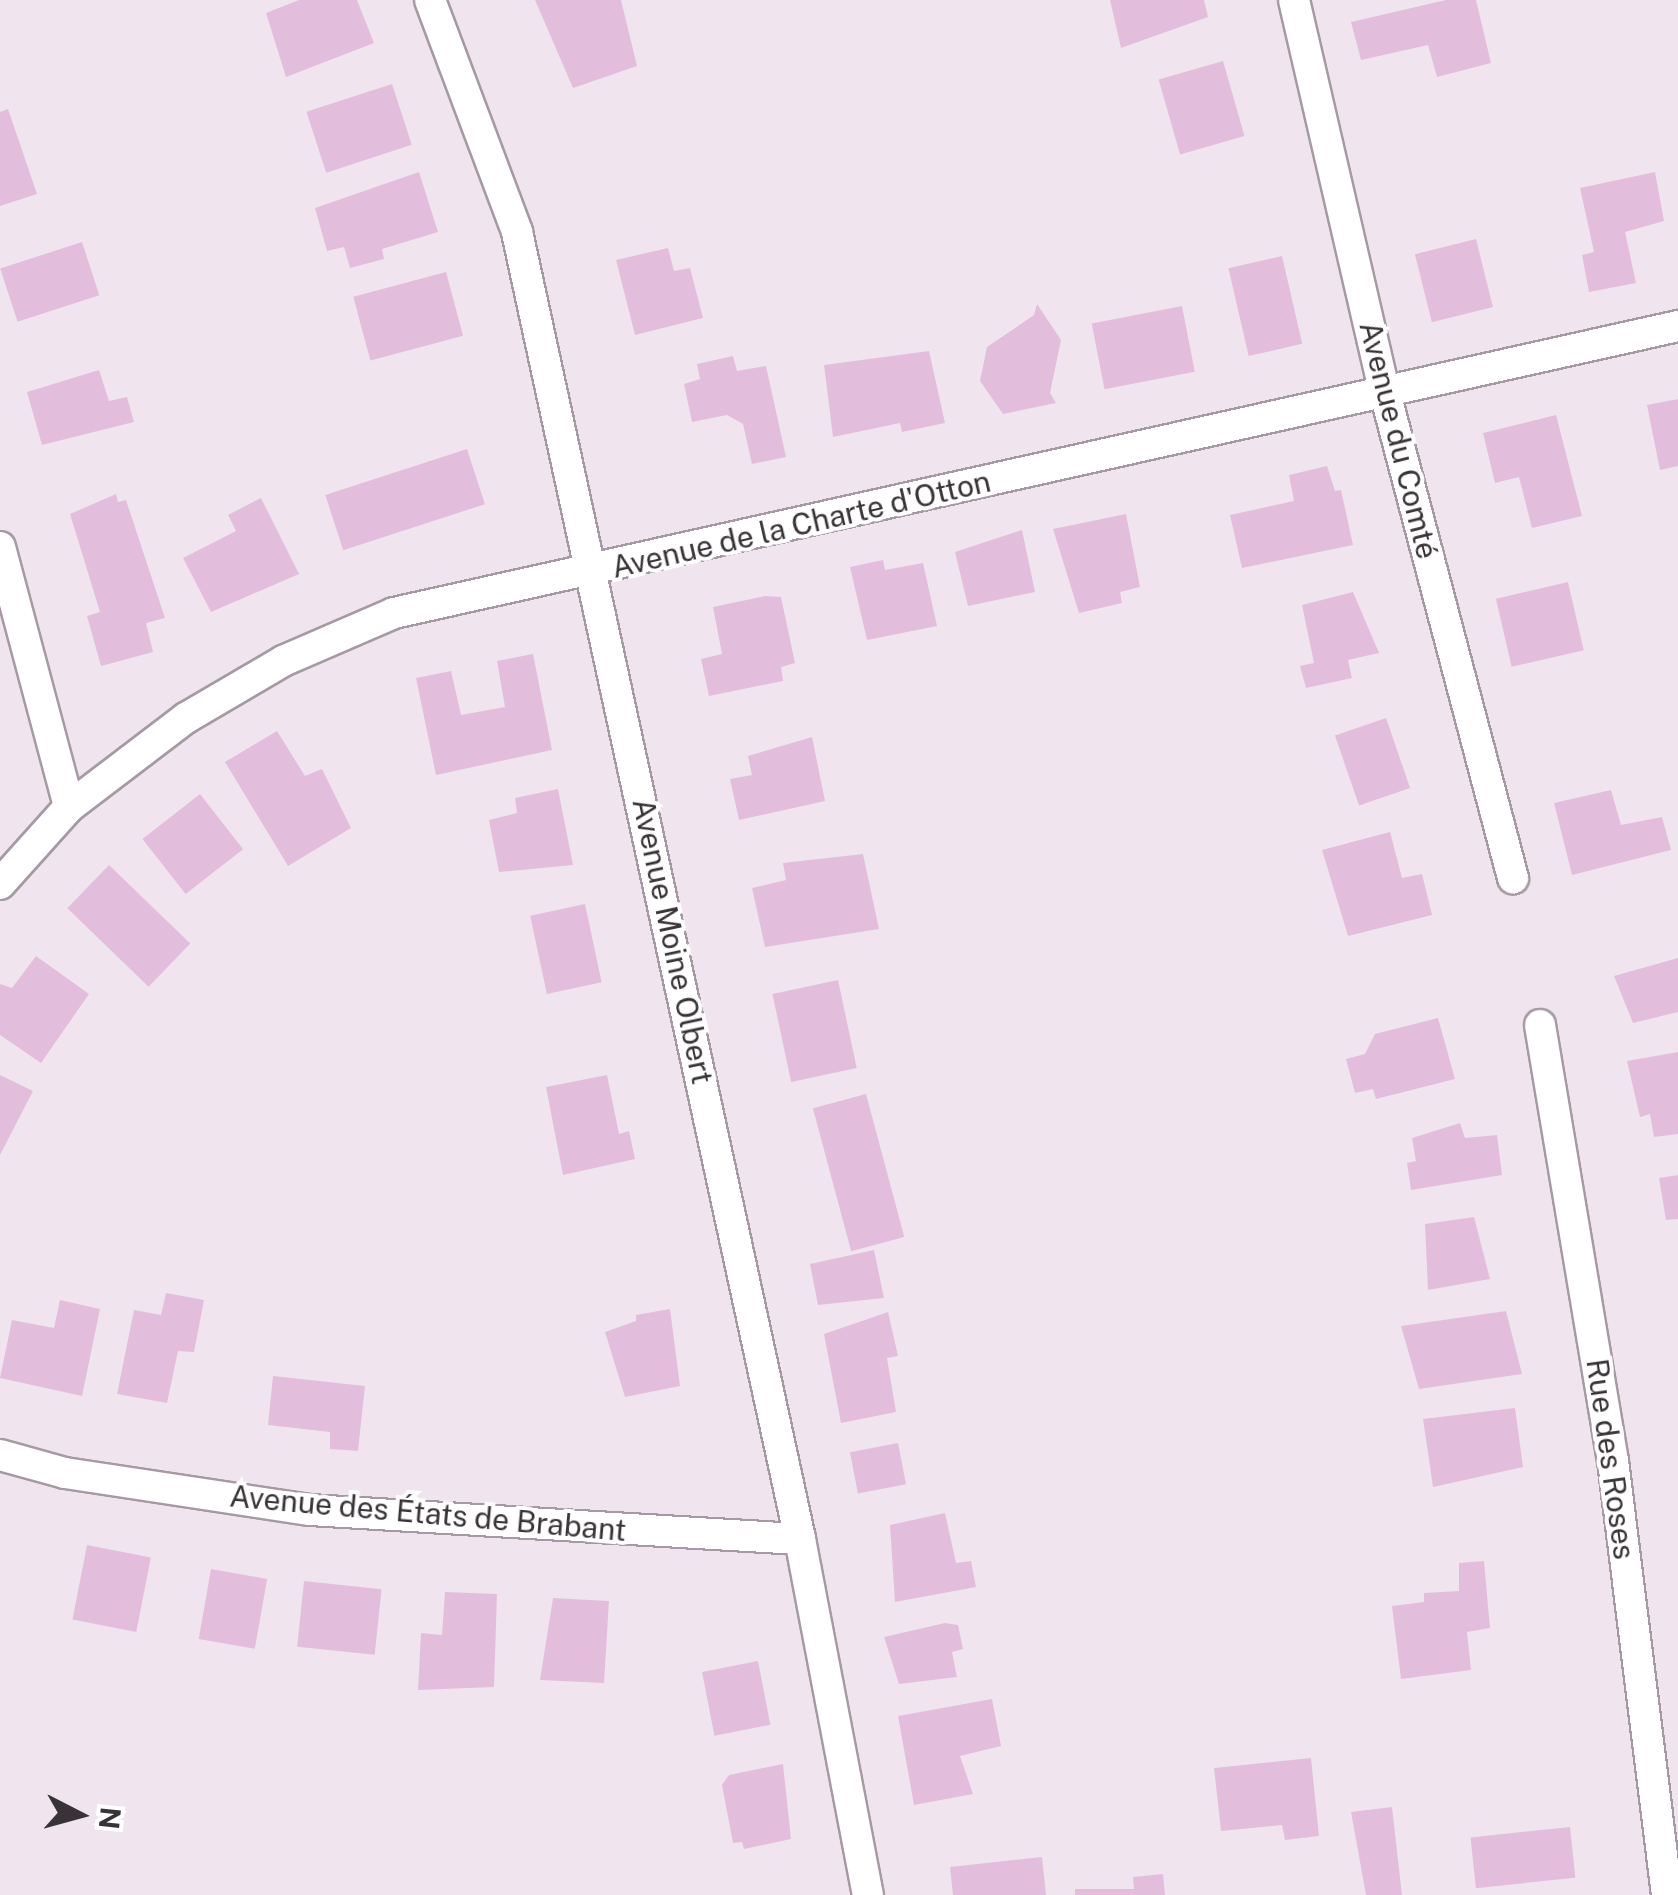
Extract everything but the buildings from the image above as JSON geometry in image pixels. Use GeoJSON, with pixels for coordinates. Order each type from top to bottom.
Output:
{"type":"FeatureCollection","features":[{"type":"Feature","properties":{"kind":"street","name":"Avenue Moine Olbert"},"geometry":{"type":"LineString","coordinates":[[430,0],[517,232],[594,570],[800,1539],[868,1895]]}},
{"type":"Feature","properties":{"kind":"street","name":"Avenue du Comté"},"geometry":{"type":"LineString","coordinates":[[1294,0],[1386,393],[1514,878]]}},
{"type":"Feature","properties":{"kind":"street","name":"Avenue de la Charte d'Otton"},"geometry":{"type":"LineString","coordinates":[[0,884],[68,807],[186,718],[284,661],[394,613],[1678,326]]}},
{"type":"Feature","properties":{"kind":"street"},"geometry":{"type":"LineString","coordinates":[[0,547],[68,807]]}},
{"type":"Feature","properties":{"kind":"street","name":"Rue des Roses"},"geometry":{"type":"LineString","coordinates":[[1540,1025],[1614,1461],[1667,1895]]}},
{"type":"Feature","properties":{"kind":"street","name":"Avenue des États de Brabant"},"geometry":{"type":"LineString","coordinates":[[0,1456],[65,1474],[310,1510],[800,1539]]}}]}
